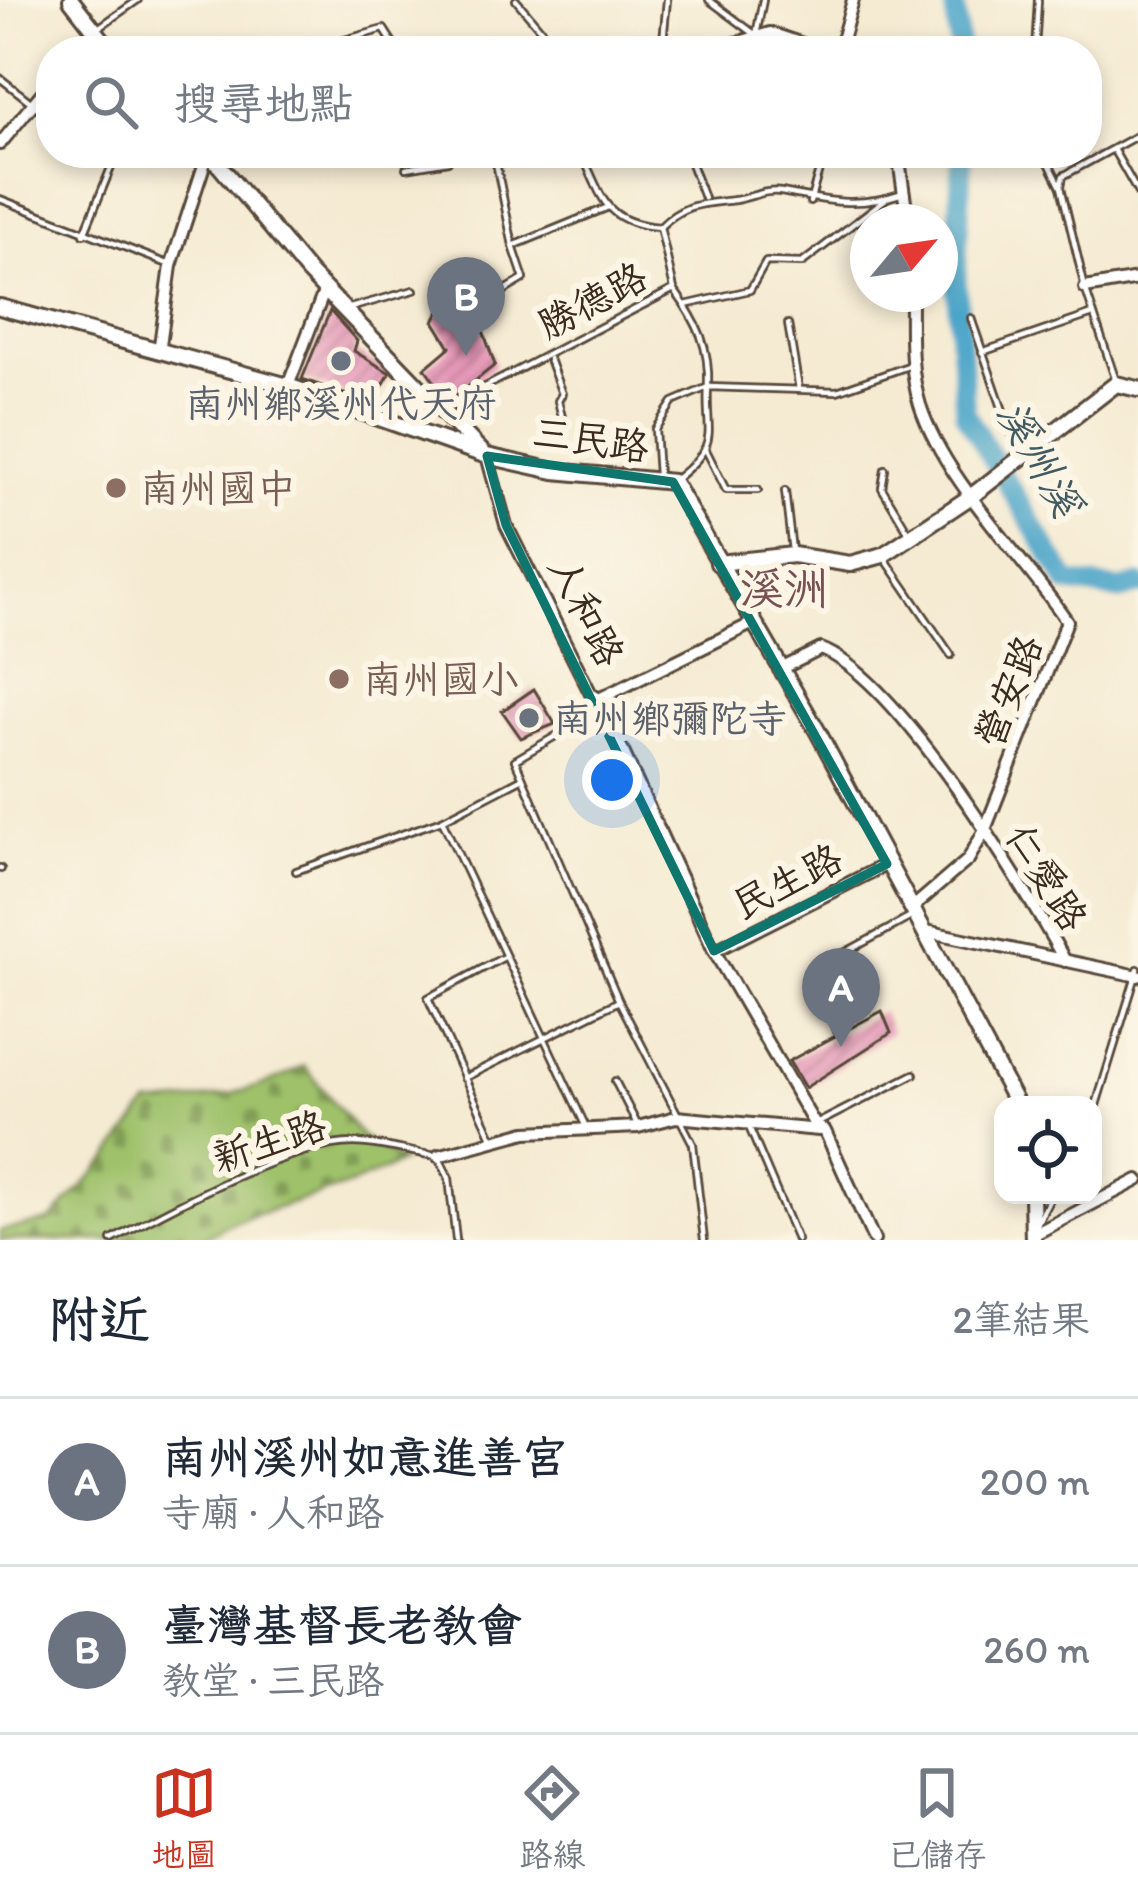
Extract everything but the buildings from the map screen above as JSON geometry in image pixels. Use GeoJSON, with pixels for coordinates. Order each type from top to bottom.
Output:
{"type":"FeatureCollection","features":[{"type":"Feature","properties":{"kind":"main road"},"geometry":{"type":"LineString","coordinates":[[71,0],[97,36]]}},
{"type":"Feature","properties":{"kind":"main road","name":"三民路"},"geometry":{"type":"LineString","coordinates":[[221,168],[325,289],[487,456],[666,482],[818,732],[1012,1096]]}},
{"type":"Feature","properties":{"kind":"main road"},"geometry":{"type":"LineString","coordinates":[[0,307],[287,386],[487,456]]}},
{"type":"Feature","properties":{"kind":"main road"},"geometry":{"type":"LineString","coordinates":[[718,563],[793,555],[850,564],[883,555],[912,539],[1116,384],[1138,389]]}},
{"type":"Feature","properties":{"kind":"main road"},"geometry":{"type":"LineString","coordinates":[[1029,1238],[1031,1204]]}},
{"type":"Feature","properties":{"kind":"street"},"geometry":{"type":"LineString","coordinates":[[843,36],[853,0]]}},
{"type":"Feature","properties":{"kind":"street"},"geometry":{"type":"LineString","coordinates":[[90,36],[93,32]]}},
{"type":"Feature","properties":{"kind":"street"},"geometry":{"type":"LineString","coordinates":[[753,36],[779,36]]}},
{"type":"Feature","properties":{"kind":"street"},"geometry":{"type":"LineString","coordinates":[[0,144],[36,101]]}},
{"type":"Feature","properties":{"kind":"street"},"geometry":{"type":"LineString","coordinates":[[159,352],[171,266],[203,168]]}},
{"type":"Feature","properties":{"kind":"street"},"geometry":{"type":"LineString","coordinates":[[901,168],[906,204]]}},
{"type":"Feature","properties":{"kind":"street"},"geometry":{"type":"LineString","coordinates":[[1085,288],[1138,279]]}},
{"type":"Feature","properties":{"kind":"street"},"geometry":{"type":"LineString","coordinates":[[287,386],[325,289]]}},
{"type":"Feature","properties":{"kind":"street","name":"營安路"},"geometry":{"type":"LineString","coordinates":[[911,312],[911,365],[921,409],[1067,621],[984,832],[968,860],[914,911]]}},
{"type":"Feature","properties":{"kind":"street","name":"人和路"},"geometry":{"type":"LineString","coordinates":[[487,456],[506,524],[591,694],[601,704],[714,951],[820,1128],[874,1240]]}},
{"type":"Feature","properties":{"kind":"street"},"geometry":{"type":"LineString","coordinates":[[601,704],[751,624]]}},
{"type":"Feature","properties":{"kind":"street","name":"仁愛路"},"geometry":{"type":"LineString","coordinates":[[779,670],[821,650],[866,675],[984,832],[1065,961]]}},
{"type":"Feature","properties":{"kind":"street","name":"民生路"},"geometry":{"type":"LineString","coordinates":[[714,951],[887,864]]}},
{"type":"Feature","properties":{"kind":"street"},"geometry":{"type":"LineString","coordinates":[[926,931],[1138,974]]}},
{"type":"Feature","properties":{"kind":"street"},"geometry":{"type":"LineString","coordinates":[[438,1156],[526,1132],[638,1126],[676,1117],[820,1128]]}},
{"type":"Feature","properties":{"kind":"street"},"geometry":{"type":"LineString","coordinates":[[1029,1238],[1138,1180]]}},
{"type":"Feature","properties":{"kind":"lane"},"geometry":{"type":"LineString","coordinates":[[93,32],[138,0]]}},
{"type":"Feature","properties":{"kind":"lane"},"geometry":{"type":"LineString","coordinates":[[516,0],[546,36]]}},
{"type":"Feature","properties":{"kind":"lane"},"geometry":{"type":"LineString","coordinates":[[663,36],[667,0]]}},
{"type":"Feature","properties":{"kind":"lane"},"geometry":{"type":"LineString","coordinates":[[709,0],[756,35],[764,0]]}},
{"type":"Feature","properties":{"kind":"lane"},"geometry":{"type":"LineString","coordinates":[[1036,36],[1039,0]]}},
{"type":"Feature","properties":{"kind":"lane"},"geometry":{"type":"LineString","coordinates":[[359,36],[384,29],[388,36]]}},
{"type":"Feature","properties":{"kind":"lane"},"geometry":{"type":"LineString","coordinates":[[0,78],[36,109]]}},
{"type":"Feature","properties":{"kind":"lane"},"geometry":{"type":"LineString","coordinates":[[1102,155],[1138,135]]}},
{"type":"Feature","properties":{"kind":"lane"},"geometry":{"type":"LineString","coordinates":[[1113,149],[1138,193]]}},
{"type":"Feature","properties":{"kind":"lane"},"geometry":{"type":"LineString","coordinates":[[84,234],[109,168]]}},
{"type":"Feature","properties":{"kind":"lane"},"geometry":{"type":"LineString","coordinates":[[497,168],[524,279],[497,296]]}},
{"type":"Feature","properties":{"kind":"lane"},"geometry":{"type":"LineString","coordinates":[[588,168],[606,208],[628,221],[660,227]]}},
{"type":"Feature","properties":{"kind":"lane"},"geometry":{"type":"LineString","coordinates":[[693,168],[704,199]]}},
{"type":"Feature","properties":{"kind":"lane"},"geometry":{"type":"LineString","coordinates":[[810,202],[820,168]]}},
{"type":"Feature","properties":{"kind":"lane"},"geometry":{"type":"LineString","coordinates":[[1052,168],[1061,187],[1085,288],[1116,384]]}},
{"type":"Feature","properties":{"kind":"lane"},"geometry":{"type":"LineString","coordinates":[[1061,187],[1063,176],[1078,168]]}},
{"type":"Feature","properties":{"kind":"lane","name":"勝德路"},"geometry":{"type":"LineString","coordinates":[[454,422],[485,387],[674,290],[660,227],[704,199],[733,200],[776,190],[810,202],[887,199],[905,193]]}},
{"type":"Feature","properties":{"kind":"lane"},"geometry":{"type":"LineString","coordinates":[[685,305],[750,290],[766,262],[802,263],[887,199]]}},
{"type":"Feature","properties":{"kind":"lane"},"geometry":{"type":"LineString","coordinates":[[0,200],[171,266]]}},
{"type":"Feature","properties":{"kind":"lane"},"geometry":{"type":"LineString","coordinates":[[513,246],[606,208]]}},
{"type":"Feature","properties":{"kind":"lane"},"geometry":{"type":"LineString","coordinates":[[344,309],[414,290]]}},
{"type":"Feature","properties":{"kind":"lane"},"geometry":{"type":"LineString","coordinates":[[674,290],[700,326],[711,372],[708,387],[712,423],[706,450],[666,482],[655,429],[673,402],[708,387],[837,391],[911,365]]}},
{"type":"Feature","properties":{"kind":"lane"},"geometry":{"type":"LineString","coordinates":[[982,352],[1093,314]]}},
{"type":"Feature","properties":{"kind":"lane"},"geometry":{"type":"LineString","coordinates":[[971,318],[1019,458]]}},
{"type":"Feature","properties":{"kind":"lane"},"geometry":{"type":"LineString","coordinates":[[788,324],[799,390]]}},
{"type":"Feature","properties":{"kind":"lane"},"geometry":{"type":"LineString","coordinates":[[548,357],[562,394],[558,401],[563,421]]}},
{"type":"Feature","properties":{"kind":"lane"},"geometry":{"type":"LineString","coordinates":[[706,450],[726,490],[758,490]]}},
{"type":"Feature","properties":{"kind":"lane"},"geometry":{"type":"LineString","coordinates":[[885,470],[882,488],[912,539]]}},
{"type":"Feature","properties":{"kind":"lane"},"geometry":{"type":"LineString","coordinates":[[784,491],[793,555]]}},
{"type":"Feature","properties":{"kind":"lane"},"geometry":{"type":"LineString","coordinates":[[883,555],[951,655]]}},
{"type":"Feature","properties":{"kind":"lane"},"geometry":{"type":"LineString","coordinates":[[601,704],[515,760],[619,1000],[694,1144],[704,1240]]}},
{"type":"Feature","properties":{"kind":"lane"},"geometry":{"type":"LineString","coordinates":[[296,871],[442,820],[521,779]]}},
{"type":"Feature","properties":{"kind":"lane"},"geometry":{"type":"LineString","coordinates":[[442,820],[586,1129]]}},
{"type":"Feature","properties":{"kind":"lane"},"geometry":{"type":"LineString","coordinates":[[837,1030],[809,972],[914,911]]}},
{"type":"Feature","properties":{"kind":"lane"},"geometry":{"type":"LineString","coordinates":[[494,1142],[428,998],[504,957]]}},
{"type":"Feature","properties":{"kind":"lane"},"geometry":{"type":"LineString","coordinates":[[1099,1096],[1138,974]]}},
{"type":"Feature","properties":{"kind":"lane"},"geometry":{"type":"LineString","coordinates":[[464,1078],[619,1000]]}},
{"type":"Feature","properties":{"kind":"lane"},"geometry":{"type":"LineString","coordinates":[[820,1128],[914,1074]]}},
{"type":"Feature","properties":{"kind":"lane"},"geometry":{"type":"LineString","coordinates":[[615,1081],[638,1126]]}},
{"type":"Feature","properties":{"kind":"lane"},"geometry":{"type":"LineString","coordinates":[[746,1122],[797,1240]]}},
{"type":"Feature","properties":{"kind":"lane","name":"新生路"},"geometry":{"type":"LineString","coordinates":[[112,1240],[212,1186],[334,1144],[360,1142],[438,1156]]}},
{"type":"Feature","properties":{"kind":"lane"},"geometry":{"type":"LineString","coordinates":[[438,1156],[449,1178],[456,1240]]}},
{"type":"Feature","properties":{"kind":"lane"},"geometry":{"type":"LineString","coordinates":[[1029,1238],[1047,1204]]}},
{"type":"Feature","properties":{"kind":"highlighted area"},"geometry":{"type":"Polygon","coordinates":[[[487,456],[673,482],[887,864],[714,951],[506,525],[487,456]]]}},
{"type":"Feature","properties":{"kind":"green space"},"geometry":{"type":"Polygon","coordinates":[[[304,1066],[362,1137],[402,1162],[353,1184],[230,1223],[200,1240],[0,1240],[0,1231],[50,1221],[110,1157],[148,1105],[229,1094],[304,1066]]]}},
{"type":"Feature","properties":{"kind":"waterway","name":"溪州溪"},"geometry":{"type":"LineString","coordinates":[[954,0],[958,36]]}},
{"type":"Feature","properties":{"kind":"waterway","name":"溪州溪"},"geometry":{"type":"LineString","coordinates":[[961,168],[956,277],[965,413],[1068,583],[1121,590],[1138,585]]}},
{"type":"Feature","properties":{"kind":"place","name":"臺灣基督長老教會"},"geometry":{"type":"Point","coordinates":[466,356]}},
{"type":"Feature","properties":{"kind":"place","name":"南州鄉溪州代天府"},"geometry":{"type":"Point","coordinates":[341,361]}},
{"type":"Feature","properties":{"kind":"place","name":"南州國中"},"geometry":{"type":"Point","coordinates":[116,488]}},
{"type":"Feature","properties":{"kind":"place","name":"南州國小"},"geometry":{"type":"Point","coordinates":[339,679]}},
{"type":"Feature","properties":{"kind":"place","name":"南州鄉彌陀寺"},"geometry":{"type":"Point","coordinates":[529,718]}},
{"type":"Feature","properties":{"kind":"place","name":"南州溪州如意進善宮"},"geometry":{"type":"Point","coordinates":[841,1047]}},
{"type":"Feature","properties":{"kind":"district","name":"溪洲"},"geometry":{"type":"Point","coordinates":[784,588]}}]}
